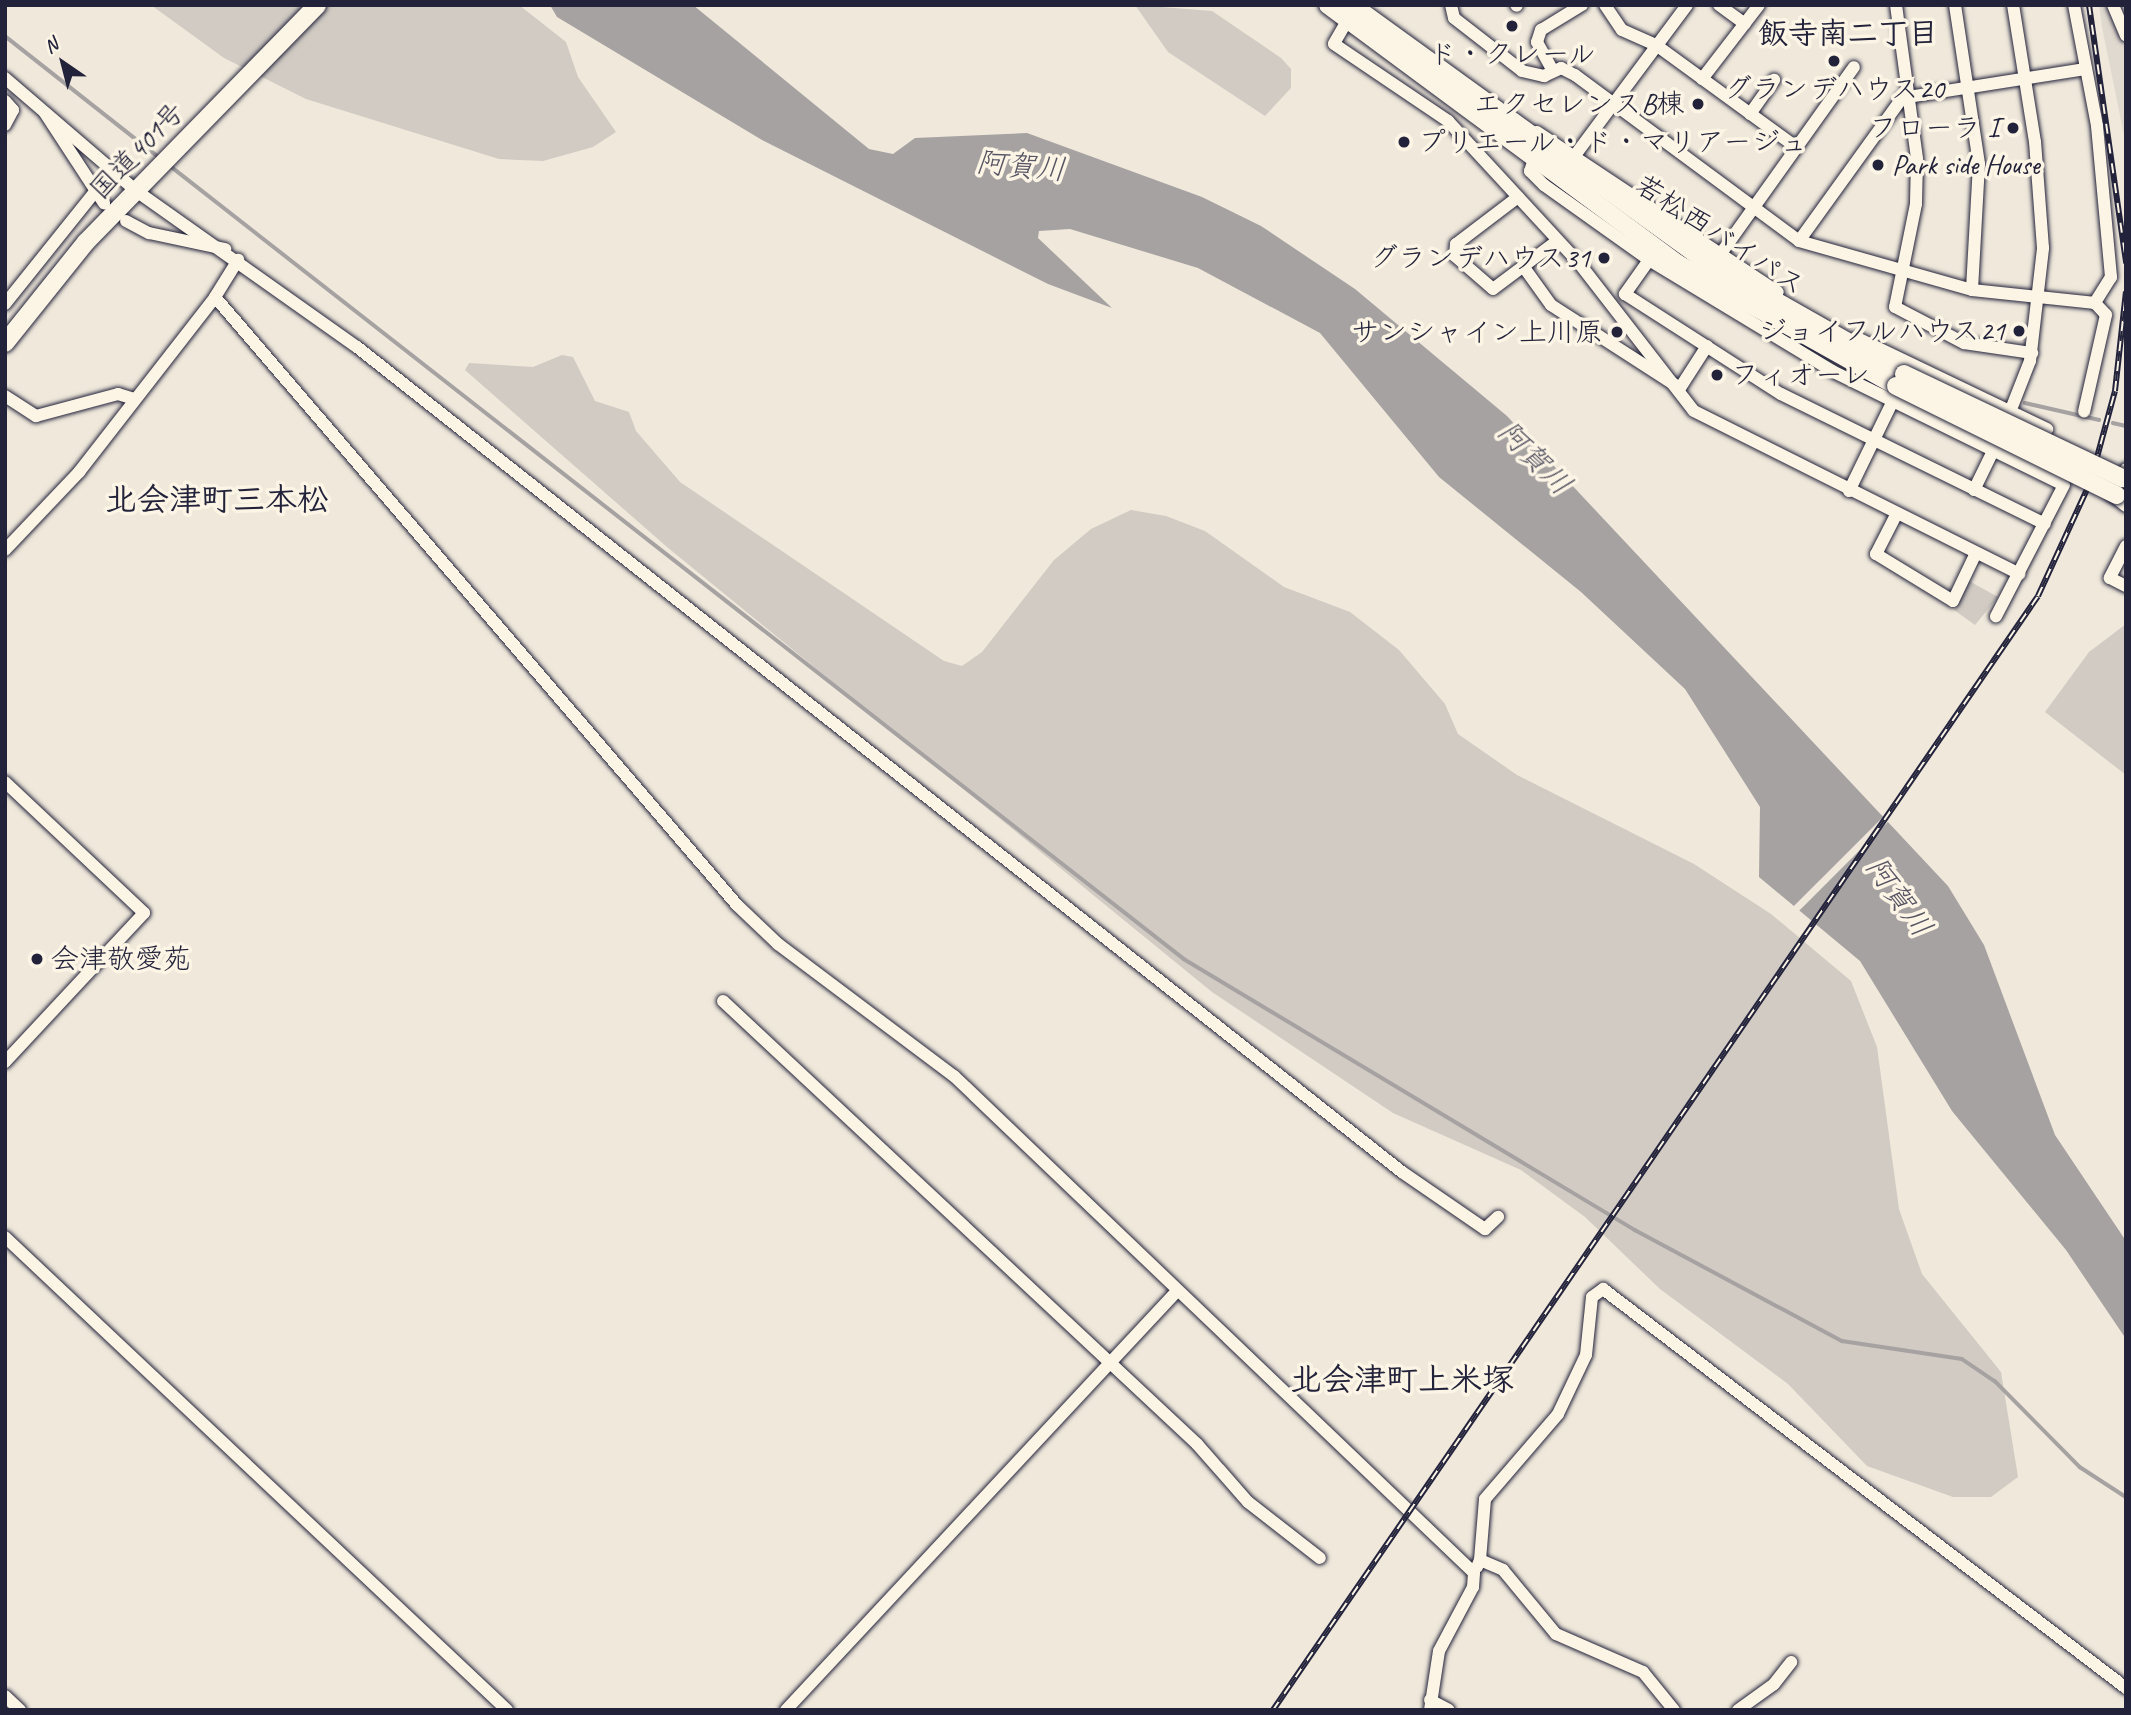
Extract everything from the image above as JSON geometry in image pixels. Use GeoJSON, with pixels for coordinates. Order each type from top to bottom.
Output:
{"type":"FeatureCollection","features":[{"type":"Feature","properties":{"kind":"highway","name":"国道401号"},"geometry":{"type":"LineString","coordinates":[[5,343],[139,186],[317,5]]}},
{"type":"Feature","properties":{"kind":"highway","name":"若松西バイパス"},"geometry":{"type":"LineString","coordinates":[[1328,5],[1353,9],[1520,131],[1707,262],[1904,388]]}},
{"type":"Feature","properties":{"kind":"highway","name":"若松西バイパス"},"geometry":{"type":"LineString","coordinates":[[1353,9],[1534,159],[1678,264],[1904,388],[2124,488]]}},
{"type":"Feature","properties":{"kind":"street"},"geometry":{"type":"LineString","coordinates":[[1451,5],[1454,18],[1522,71],[1532,76],[1566,69],[1799,241],[1972,290],[2095,303],[2106,315],[2084,412]]}},
{"type":"Feature","properties":{"kind":"street"},"geometry":{"type":"LineString","coordinates":[[1553,71],[1537,43],[1541,30],[1582,5]]}},
{"type":"Feature","properties":{"kind":"street"},"geometry":{"type":"LineString","coordinates":[[1605,5],[1622,30],[1656,46],[1796,147]]}},
{"type":"Feature","properties":{"kind":"street"},"geometry":{"type":"LineString","coordinates":[[1576,153],[1687,5]]}},
{"type":"Feature","properties":{"kind":"street"},"geometry":{"type":"LineString","coordinates":[[1718,5],[1745,24]]}},
{"type":"Feature","properties":{"kind":"street"},"geometry":{"type":"LineString","coordinates":[[1702,79],[1759,5]]}},
{"type":"Feature","properties":{"kind":"street"},"geometry":{"type":"LineString","coordinates":[[1896,5],[1912,96],[1916,204],[1905,273],[1895,307],[1964,343],[2032,353]]}},
{"type":"Feature","properties":{"kind":"street"},"geometry":{"type":"LineString","coordinates":[[1955,5],[1969,86],[1980,195],[1972,290]]}},
{"type":"Feature","properties":{"kind":"street"},"geometry":{"type":"LineString","coordinates":[[1974,490],[2010,412],[2032,353],[2042,299],[2038,173],[2013,5]]}},
{"type":"Feature","properties":{"kind":"street"},"geometry":{"type":"LineString","coordinates":[[2074,5],[2086,69],[2111,277],[2095,303]]}},
{"type":"Feature","properties":{"kind":"street"},"geometry":{"type":"LineString","coordinates":[[2113,5],[2126,34]]}},
{"type":"Feature","properties":{"kind":"street"},"geometry":{"type":"LineString","coordinates":[[1353,9],[1334,36],[1340,50],[1374,66],[1448,121],[1614,307],[1679,388],[1694,411],[1896,515],[2020,574]]}},
{"type":"Feature","properties":{"kind":"street"},"geometry":{"type":"LineString","coordinates":[[1722,252],[1854,67]]}},
{"type":"Feature","properties":{"kind":"street"},"geometry":{"type":"LineString","coordinates":[[1799,241],[1902,98],[2086,69]]}},
{"type":"Feature","properties":{"kind":"street"},"geometry":{"type":"LineString","coordinates":[[5,78],[139,186],[225,249],[1402,1172],[1485,1229],[1498,1217]]}},
{"type":"Feature","properties":{"kind":"street"},"geometry":{"type":"LineString","coordinates":[[1750,114],[1774,80]]}},
{"type":"Feature","properties":{"kind":"street"},"geometry":{"type":"LineString","coordinates":[[5,102],[13,110],[5,125]]}},
{"type":"Feature","properties":{"kind":"street"},"geometry":{"type":"LineString","coordinates":[[39,104],[93,194],[104,203]]}},
{"type":"Feature","properties":{"kind":"street"},"geometry":{"type":"LineString","coordinates":[[1520,131],[1540,133],[1576,153],[1992,453],[2064,485],[1996,616]]}},
{"type":"Feature","properties":{"kind":"street"},"geometry":{"type":"LineString","coordinates":[[1534,159],[1530,171],[1544,185],[1649,260],[1904,388],[2010,412],[2048,429]]}},
{"type":"Feature","properties":{"kind":"street"},"geometry":{"type":"LineString","coordinates":[[5,304],[93,194]]}},
{"type":"Feature","properties":{"kind":"street"},"geometry":{"type":"LineString","coordinates":[[1518,197],[1456,244],[1455,256],[1493,289],[1557,240]]}},
{"type":"Feature","properties":{"kind":"street"},"geometry":{"type":"LineString","coordinates":[[126,221],[149,233],[225,249]]}},
{"type":"Feature","properties":{"kind":"street"},"geometry":{"type":"LineString","coordinates":[[5,550],[134,399],[215,297],[238,260]]}},
{"type":"Feature","properties":{"kind":"street"},"geometry":{"type":"LineString","coordinates":[[1614,307],[1649,260]]}},
{"type":"Feature","properties":{"kind":"street"},"geometry":{"type":"LineString","coordinates":[[1523,266],[1551,305],[1679,388]]}},
{"type":"Feature","properties":{"kind":"street"},"geometry":{"type":"LineString","coordinates":[[1625,294],[1707,346],[1874,442],[2045,524]]}},
{"type":"Feature","properties":{"kind":"street"},"geometry":{"type":"LineString","coordinates":[[215,297],[737,905],[778,944],[954,1076],[1176,1292],[1474,1573]]}},
{"type":"Feature","properties":{"kind":"street"},"geometry":{"type":"LineString","coordinates":[[1679,388],[1707,346]]}},
{"type":"Feature","properties":{"kind":"street"},"geometry":{"type":"LineString","coordinates":[[1849,491],[1904,388]]}},
{"type":"Feature","properties":{"kind":"street"},"geometry":{"type":"LineString","coordinates":[[5,396],[36,416],[118,394],[134,399]]}},
{"type":"Feature","properties":{"kind":"street"},"geometry":{"type":"LineString","coordinates":[[1896,515],[1876,554],[1953,601],[1976,553]]}},
{"type":"Feature","properties":{"kind":"street"},"geometry":{"type":"LineString","coordinates":[[2126,546],[2110,578],[2126,586]]}},
{"type":"Feature","properties":{"kind":"street"},"geometry":{"type":"LineString","coordinates":[[5,782],[144,913],[5,1062]]}},
{"type":"Feature","properties":{"kind":"street"},"geometry":{"type":"LineString","coordinates":[[723,1001],[1110,1362],[1248,1502],[1320,1558]]}},
{"type":"Feature","properties":{"kind":"street"},"geometry":{"type":"LineString","coordinates":[[5,1237],[507,1710]]}},
{"type":"Feature","properties":{"kind":"street"},"geometry":{"type":"LineString","coordinates":[[1449,1710],[1430,1705],[1439,1651],[1473,1587],[1474,1573],[1480,1560],[1485,1499],[1558,1414],[1586,1355],[1592,1297],[1603,1289],[2126,1688]]}},
{"type":"Feature","properties":{"kind":"street"},"geometry":{"type":"LineString","coordinates":[[786,1710],[1176,1292]]}},
{"type":"Feature","properties":{"kind":"street"},"geometry":{"type":"LineString","coordinates":[[1480,1560],[1503,1570],[1556,1634],[1643,1672],[1674,1710]]}},
{"type":"Feature","properties":{"kind":"street"},"geometry":{"type":"LineString","coordinates":[[1738,1710],[1774,1685],[1791,1662]]}},
{"type":"Feature","properties":{"kind":"street"},"geometry":{"type":"LineString","coordinates":[[5,1696],[20,1710]]}},
{"type":"Feature","properties":{"kind":"shaded area"},"geometry":{"type":"Polygon","coordinates":[[[151,5],[519,5],[566,42],[578,77],[616,132],[593,147],[543,161],[499,159],[306,99],[224,58],[151,5]]]}},
{"type":"Feature","properties":{"kind":"shaded area"},"geometry":{"type":"Polygon","coordinates":[[[1135,5],[1212,11],[1281,58],[1291,69],[1291,88],[1265,116],[1168,52],[1135,5]]]}},
{"type":"Feature","properties":{"kind":"shaded area"},"geometry":{"type":"Polygon","coordinates":[[[2099,5],[2126,5],[2126,145],[2102,27],[2099,5]]]}},
{"type":"Feature","properties":{"kind":"shaded area"},"geometry":{"type":"Polygon","coordinates":[[[562,355],[573,357],[595,401],[629,412],[636,431],[680,482],[944,661],[962,666],[982,652],[1054,560],[1091,529],[1131,510],[1166,516],[1205,531],[1284,587],[1350,612],[1399,650],[1445,704],[1458,734],[1517,775],[1694,864],[1771,914],[1851,981],[1877,1047],[1899,1209],[1922,1274],[2001,1372],[2018,1477],[1991,1497],[1953,1497],[1867,1466],[1788,1384],[1660,1289],[1585,1217],[1521,1170],[1393,1113],[1212,992],[667,547],[465,370],[469,363],[533,367],[562,355]]]}},
{"type":"Feature","properties":{"kind":"shaded area"},"geometry":{"type":"Polygon","coordinates":[[[1969,581],[1998,597],[1975,625],[1954,610],[1969,581]]]}},
{"type":"Feature","properties":{"kind":"shaded area"},"geometry":{"type":"Polygon","coordinates":[[[2126,624],[2126,775],[2045,712],[2089,652],[2126,624]]]}},
{"type":"Feature","properties":{"kind":"water","name":"阿賀川"},"geometry":{"type":"Polygon","coordinates":[[[550,5],[693,5],[869,149],[893,154],[915,138],[1027,133],[1202,197],[1261,226],[1355,289],[1507,416],[1948,886],[1984,945],[2055,1135],[2126,1241],[2126,1339],[2066,1250],[1952,1111],[1860,961],[1759,877],[1760,807],[1685,689],[1581,592],[1439,477],[1320,333],[1198,268],[1070,229],[1039,231],[1038,238],[1112,308],[1048,284],[762,140],[557,17],[550,5]]]}},
{"type":"Feature","properties":{"kind":"pier"},"geometry":{"type":"Polygon","coordinates":[[[1886,814],[1891,819],[1797,913],[1792,908],[1886,814]]]}},
{"type":"Feature","properties":{"kind":"waterway"},"geometry":{"type":"LineString","coordinates":[[5,36],[160,158]]}},
{"type":"Feature","properties":{"kind":"waterway"},"geometry":{"type":"LineString","coordinates":[[169,165],[1184,959],[1635,1230],[1842,1341],[1962,1359],[1995,1381],[2080,1467],[2126,1497]]}},
{"type":"Feature","properties":{"kind":"waterway"},"geometry":{"type":"LineString","coordinates":[[2025,403],[2099,420]]}},
{"type":"Feature","properties":{"kind":"waterway"},"geometry":{"type":"LineString","coordinates":[[2113,423],[2126,426]]}},
{"type":"Feature","properties":{"kind":"railway"},"geometry":{"type":"LineString","coordinates":[[2089,5],[2126,263]]}},
{"type":"Feature","properties":{"kind":"railway"},"geometry":{"type":"LineString","coordinates":[[1273,1710],[2038,596],[2090,483],[2115,391],[2126,292]]}},
{"type":"Feature","properties":{"kind":"place","name":"ド・クレール"},"geometry":{"type":"Point","coordinates":[1512,26]}},
{"type":"Feature","properties":{"kind":"place","name":"グランデハウス20"},"geometry":{"type":"Point","coordinates":[1834,61]}},
{"type":"Feature","properties":{"kind":"place","name":"エクセレンスB棟"},"geometry":{"type":"Point","coordinates":[1698,104]}},
{"type":"Feature","properties":{"kind":"place","name":"フローラ I"},"geometry":{"type":"Point","coordinates":[2013,128]}},
{"type":"Feature","properties":{"kind":"place","name":"プリエール・ド・マリアージュ"},"geometry":{"type":"Point","coordinates":[1404,142]}},
{"type":"Feature","properties":{"kind":"place","name":"Park side House"},"geometry":{"type":"Point","coordinates":[1878,165]}},
{"type":"Feature","properties":{"kind":"place","name":"グランデハウス31"},"geometry":{"type":"Point","coordinates":[1604,258]}},
{"type":"Feature","properties":{"kind":"place","name":"ジョイフルハウス21"},"geometry":{"type":"Point","coordinates":[2019,331]}},
{"type":"Feature","properties":{"kind":"place","name":"サンシャイン上川原"},"geometry":{"type":"Point","coordinates":[1617,332]}},
{"type":"Feature","properties":{"kind":"place","name":"フィオーレ"},"geometry":{"type":"Point","coordinates":[1717,375]}},
{"type":"Feature","properties":{"kind":"place","name":"会津敬愛苑"},"geometry":{"type":"Point","coordinates":[37,959]}},
{"type":"Feature","properties":{"kind":"district","name":"飯寺南二丁目"},"geometry":{"type":"Point","coordinates":[1848,33]}},
{"type":"Feature","properties":{"kind":"district","name":"北会津町三本松"},"geometry":{"type":"Point","coordinates":[217,500]}},
{"type":"Feature","properties":{"kind":"district","name":"北会津町上米塚"},"geometry":{"type":"Point","coordinates":[1402,1380]}}]}
